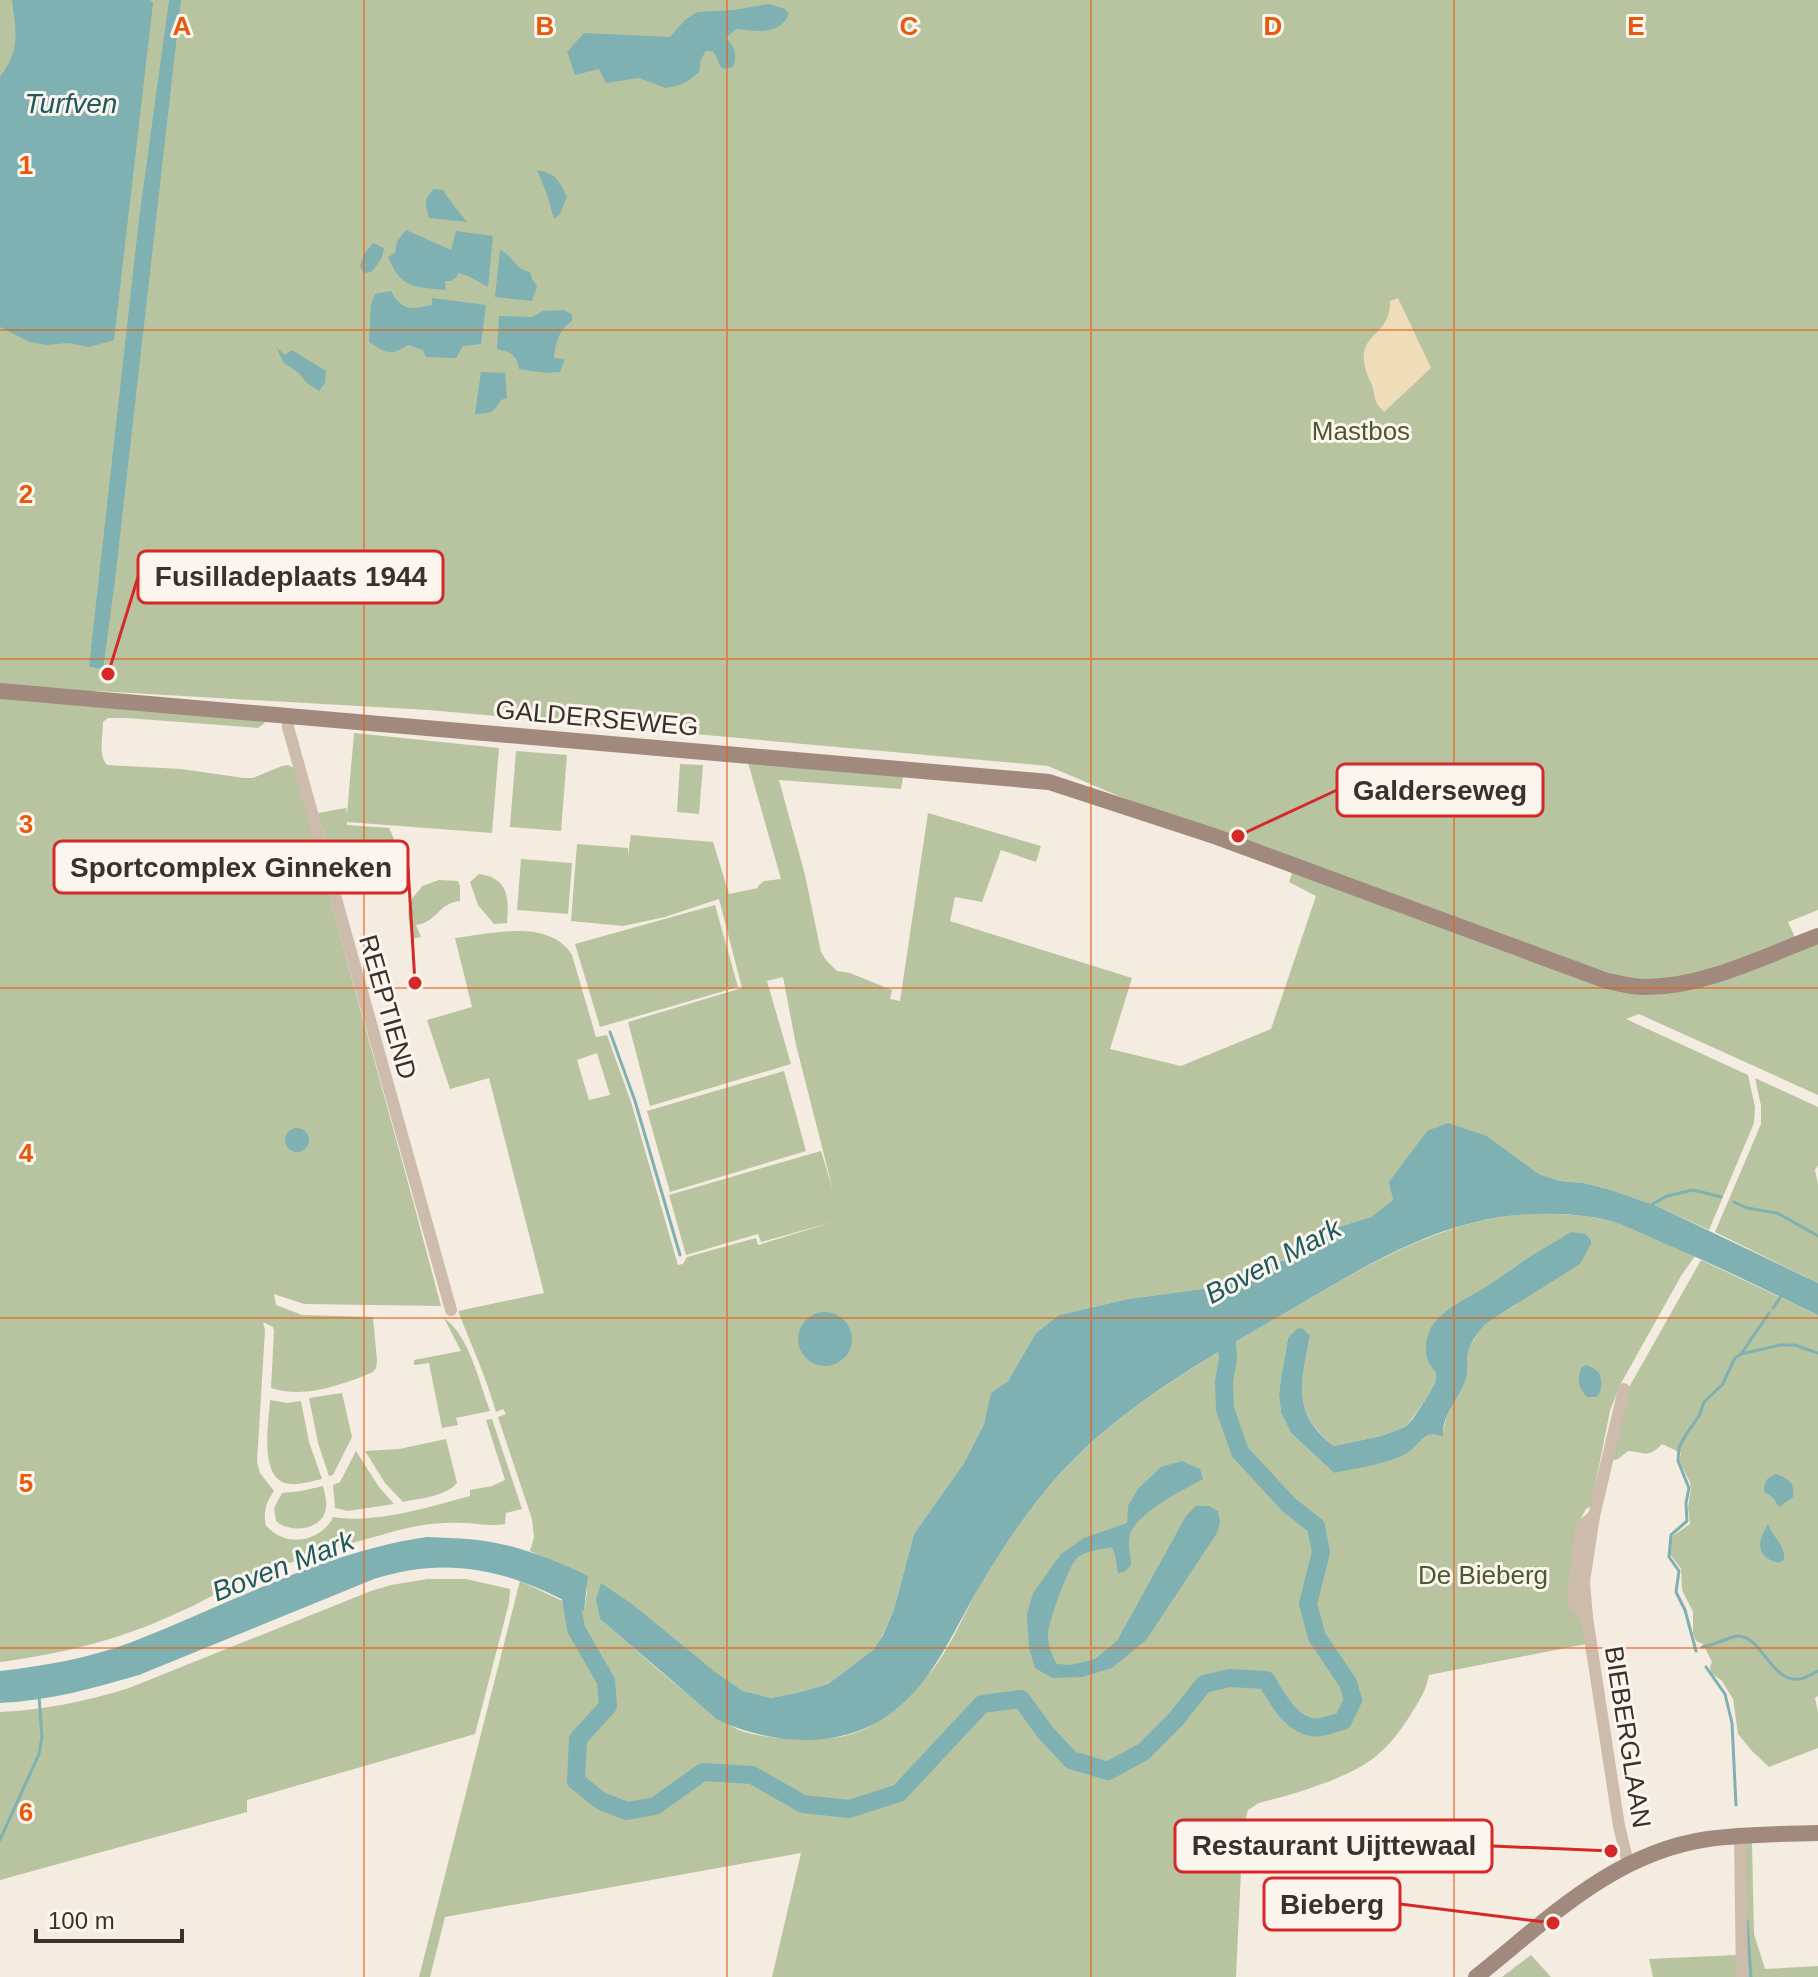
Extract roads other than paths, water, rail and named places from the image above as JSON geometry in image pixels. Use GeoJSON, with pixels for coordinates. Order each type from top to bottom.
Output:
{"type":"FeatureCollection","features":[{"type":"Feature","properties":{"kind":"street","name":"GALDERSEWEG"},"geometry":{"type":"LineString","coordinates":[[0,691],[1049,782],[1217,837],[1607,981],[1641,987],[1702,979],[1818,936]]}},
{"type":"Feature","properties":{"kind":"street","name":"REEPTIEND"},"geometry":{"type":"LineString","coordinates":[[288,715],[288,727],[451,1310]]}},
{"type":"Feature","properties":{"kind":"street","name":"BIEBERGLAAN"},"geometry":{"type":"LineString","coordinates":[[1624,1389],[1594,1516],[1584,1581],[1619,1826],[1628,1863]]}},
{"type":"Feature","properties":{"kind":"street"},"geometry":{"type":"LineString","coordinates":[[1476,1977],[1575,1896],[1628,1863],[1706,1839],[1818,1833]]}},
{"type":"Feature","properties":{"kind":"street"},"geometry":{"type":"LineString","coordinates":[[1740,1836],[1742,1977]]}},
{"type":"Feature","properties":{"kind":"water","name":"Turfven"},"geometry":{"type":"Polygon","coordinates":[[[12,0],[150,0],[153,3],[114,340],[89,347],[30,342],[0,327],[0,77],[14,49],[12,0]]]}},
{"type":"Feature","properties":{"kind":"water"},"geometry":{"type":"Polygon","coordinates":[[[169,0],[181,0],[103,670],[89,666],[139,219],[169,0]]]}},
{"type":"Feature","properties":{"kind":"water"},"geometry":{"type":"Polygon","coordinates":[[[769,4],[785,9],[789,14],[780,26],[766,30],[736,29],[726,38],[734,51],[733,67],[723,69],[715,54],[706,51],[699,72],[680,85],[666,88],[639,78],[606,83],[599,69],[575,75],[567,52],[584,33],[670,37],[697,12],[769,4]]]}},
{"type":"Feature","properties":{"kind":"water"},"geometry":{"type":"Polygon","coordinates":[[[537,170],[556,178],[567,197],[560,214],[554,219],[547,194],[537,170]]]}},
{"type":"Feature","properties":{"kind":"water"},"geometry":{"type":"Polygon","coordinates":[[[434,189],[443,190],[467,222],[429,218],[426,200],[434,189]]]}},
{"type":"Feature","properties":{"kind":"water"},"geometry":{"type":"Polygon","coordinates":[[[406,230],[451,250],[456,231],[493,236],[488,287],[458,273],[451,281],[445,281],[446,290],[417,287],[404,281],[388,257],[395,253],[397,241],[406,230]]]}},
{"type":"Feature","properties":{"kind":"water"},"geometry":{"type":"Polygon","coordinates":[[[373,243],[384,248],[383,255],[371,272],[364,273],[360,266],[373,243]]]}},
{"type":"Feature","properties":{"kind":"water"},"geometry":{"type":"Polygon","coordinates":[[[500,250],[530,272],[537,286],[532,301],[495,297],[500,250]]]}},
{"type":"Feature","properties":{"kind":"water"},"geometry":{"type":"Polygon","coordinates":[[[391,291],[399,303],[408,307],[432,305],[432,298],[486,305],[481,344],[463,346],[456,358],[426,357],[423,350],[408,345],[392,352],[380,349],[369,342],[371,305],[375,294],[391,291]]]}},
{"type":"Feature","properties":{"kind":"water"},"geometry":{"type":"Polygon","coordinates":[[[563,310],[572,314],[572,321],[561,333],[556,347],[554,358],[565,359],[560,372],[519,369],[512,355],[497,349],[499,316],[532,317],[543,311],[563,310]]]}},
{"type":"Feature","properties":{"kind":"water"},"geometry":{"type":"Polygon","coordinates":[[[276,347],[285,355],[292,350],[326,371],[325,383],[319,391],[284,363],[276,347]]]}},
{"type":"Feature","properties":{"kind":"water"},"geometry":{"type":"Polygon","coordinates":[[[481,372],[505,373],[507,398],[501,400],[491,412],[475,414],[481,372]]]}},
{"type":"Feature","properties":{"kind":"water"},"geometry":{"type":"Polygon","coordinates":[[[1448,1123],[1487,1136],[1539,1174],[1611,1190],[1657,1206],[1818,1283],[1818,1315],[1633,1229],[1603,1219],[1532,1214],[1472,1223],[1426,1238],[1382,1258],[1192,1368],[1124,1415],[1093,1441],[1037,1501],[987,1573],[929,1674],[916,1690],[884,1718],[865,1728],[824,1739],[802,1740],[759,1734],[718,1720],[600,1619],[596,1599],[601,1583],[743,1691],[771,1698],[828,1684],[873,1650],[883,1635],[894,1609],[914,1534],[964,1463],[984,1424],[991,1393],[1008,1381],[1036,1333],[1059,1315],[1128,1299],[1224,1286],[1240,1272],[1305,1255],[1335,1228],[1371,1217],[1393,1200],[1389,1182],[1427,1131],[1448,1123]]]}},
{"type":"Feature","properties":{"kind":"water"},"geometry":{"type":"Polygon","coordinates":[[[297,1128],[305,1132],[309,1140],[305,1148],[297,1152],[289,1148],[285,1140],[289,1132],[297,1128]]]}},
{"type":"Feature","properties":{"kind":"water"},"geometry":{"type":"Polygon","coordinates":[[[1571,1232],[1585,1234],[1591,1240],[1580,1264],[1485,1324],[1473,1340],[1468,1353],[1466,1378],[1445,1420],[1443,1437],[1427,1435],[1400,1457],[1334,1473],[1291,1433],[1281,1413],[1279,1395],[1288,1338],[1297,1329],[1302,1328],[1310,1336],[1302,1396],[1311,1422],[1320,1434],[1334,1446],[1381,1436],[1405,1427],[1412,1420],[1436,1381],[1426,1344],[1429,1331],[1437,1319],[1571,1232]]]}},
{"type":"Feature","properties":{"kind":"water"},"geometry":{"type":"Polygon","coordinates":[[[825,1312],[844,1320],[852,1339],[844,1358],[825,1366],[806,1358],[798,1339],[806,1320],[825,1312]]]}},
{"type":"Feature","properties":{"kind":"water"},"geometry":{"type":"Polygon","coordinates":[[[1586,1365],[1600,1375],[1600,1393],[1596,1397],[1587,1397],[1580,1387],[1581,1368],[1586,1365]]]}},
{"type":"Feature","properties":{"kind":"water"},"geometry":{"type":"Polygon","coordinates":[[[1182,1461],[1200,1469],[1203,1479],[1171,1496],[1139,1521],[1129,1539],[1131,1565],[1124,1572],[1118,1573],[1112,1547],[1077,1558],[1060,1594],[1048,1634],[1050,1650],[1057,1664],[1071,1665],[1095,1659],[1117,1641],[1186,1516],[1196,1506],[1209,1506],[1218,1511],[1220,1522],[1217,1533],[1146,1640],[1112,1668],[1082,1677],[1052,1678],[1035,1668],[1029,1648],[1027,1614],[1033,1593],[1061,1554],[1084,1538],[1127,1523],[1128,1506],[1138,1489],[1161,1467],[1182,1461]]]}},
{"type":"Feature","properties":{"kind":"water"},"geometry":{"type":"Polygon","coordinates":[[[1776,1474],[1788,1480],[1793,1488],[1793,1497],[1779,1507],[1764,1491],[1767,1480],[1776,1474]]]}},
{"type":"Feature","properties":{"kind":"water"},"geometry":{"type":"Polygon","coordinates":[[[1768,1524],[1783,1550],[1784,1560],[1779,1563],[1766,1557],[1760,1548],[1768,1524]]]}},
{"type":"Feature","properties":{"kind":"water"},"geometry":{"type":"Polygon","coordinates":[[[427,1537],[504,1545],[588,1576],[584,1611],[533,1586],[482,1571],[430,1568],[403,1572],[374,1579],[139,1675],[53,1697],[0,1703],[0,1671],[67,1661],[116,1648],[314,1567],[388,1544],[427,1537]]]}},
{"type":"Feature","properties":{"kind":"waterway"},"geometry":{"type":"LineString","coordinates":[[610,1032],[635,1101],[680,1255]]}},
{"type":"Feature","properties":{"kind":"waterway"},"geometry":{"type":"LineString","coordinates":[[1649,1206],[1667,1196],[1693,1190],[1721,1197]]}},
{"type":"Feature","properties":{"kind":"waterway"},"geometry":{"type":"LineString","coordinates":[[1734,1202],[1747,1208],[1777,1213],[1818,1236]]}},
{"type":"Feature","properties":{"kind":"waterway"},"geometry":{"type":"LineString","coordinates":[[1773,1308],[1782,1295]]}},
{"type":"Feature","properties":{"kind":"waterway"},"geometry":{"type":"LineString","coordinates":[[1696,1651],[1685,1610],[1676,1592],[1679,1571],[1669,1557],[1671,1535],[1687,1521],[1689,1488],[1678,1461],[1679,1448],[1704,1402],[1722,1385],[1735,1358],[1769,1313]]}},
{"type":"Feature","properties":{"kind":"waterway"},"geometry":{"type":"LineString","coordinates":[[569,1585],[576,1629],[606,1681],[608,1706],[578,1739],[576,1781],[601,1801],[627,1811],[655,1806],[703,1772],[752,1775],[803,1804],[849,1809],[899,1793],[982,1704],[1021,1699],[1071,1760],[1108,1771],[1143,1752],[1176,1719],[1204,1684],[1230,1678],[1266,1680],[1284,1708],[1303,1725],[1319,1727],[1343,1721],[1353,1700],[1348,1683],[1317,1637],[1308,1604],[1321,1552],[1316,1526],[1289,1505],[1240,1452],[1225,1409],[1224,1382],[1228,1358],[1225,1325]]}},
{"type":"Feature","properties":{"kind":"waterway"},"geometry":{"type":"LineString","coordinates":[[1741,1354],[1780,1345],[1795,1345],[1818,1353]]}},
{"type":"Feature","properties":{"kind":"waterway"},"geometry":{"type":"LineString","coordinates":[[1702,1647],[1739,1636],[1755,1644],[1775,1668],[1790,1679],[1818,1671]]}},
{"type":"Feature","properties":{"kind":"waterway"},"geometry":{"type":"LineString","coordinates":[[1706,1667],[1725,1694],[1732,1723],[1736,1805]]}},
{"type":"Feature","properties":{"kind":"waterway"},"geometry":{"type":"LineString","coordinates":[[0,1840],[39,1754],[42,1737],[39,1696]]}},
{"type":"Feature","properties":{"kind":"waterway"},"geometry":{"type":"LineString","coordinates":[[1747,1921],[1751,1977]]}},
{"type":"Feature","properties":{"kind":"place","name":"Fusilladeplaats 1944"},"geometry":{"type":"Point","coordinates":[108,674]}},
{"type":"Feature","properties":{"kind":"place","name":"Galderseweg"},"geometry":{"type":"Point","coordinates":[1238,836]}},
{"type":"Feature","properties":{"kind":"place","name":"Sportcomplex Ginneken"},"geometry":{"type":"Point","coordinates":[415,983]}},
{"type":"Feature","properties":{"kind":"place","name":"Restaurant Uijttewaal"},"geometry":{"type":"Point","coordinates":[1611,1851]}},
{"type":"Feature","properties":{"kind":"place","name":"Bieberg"},"geometry":{"type":"Point","coordinates":[1553,1923]}},
{"type":"Feature","properties":{"kind":"park label","name":"Mastbos"},"geometry":{"type":"Point","coordinates":[1361,431]}},
{"type":"Feature","properties":{"kind":"park label","name":"De Bieberg"},"geometry":{"type":"Point","coordinates":[1483,1575]}},
{"type":"Feature","properties":{"kind":"water label","name":"Boven Mark"},"geometry":{"type":"Point","coordinates":[1273,1261]}},
{"type":"Feature","properties":{"kind":"water label","name":"Boven Mark"},"geometry":{"type":"Point","coordinates":[283,1566]}}]}
